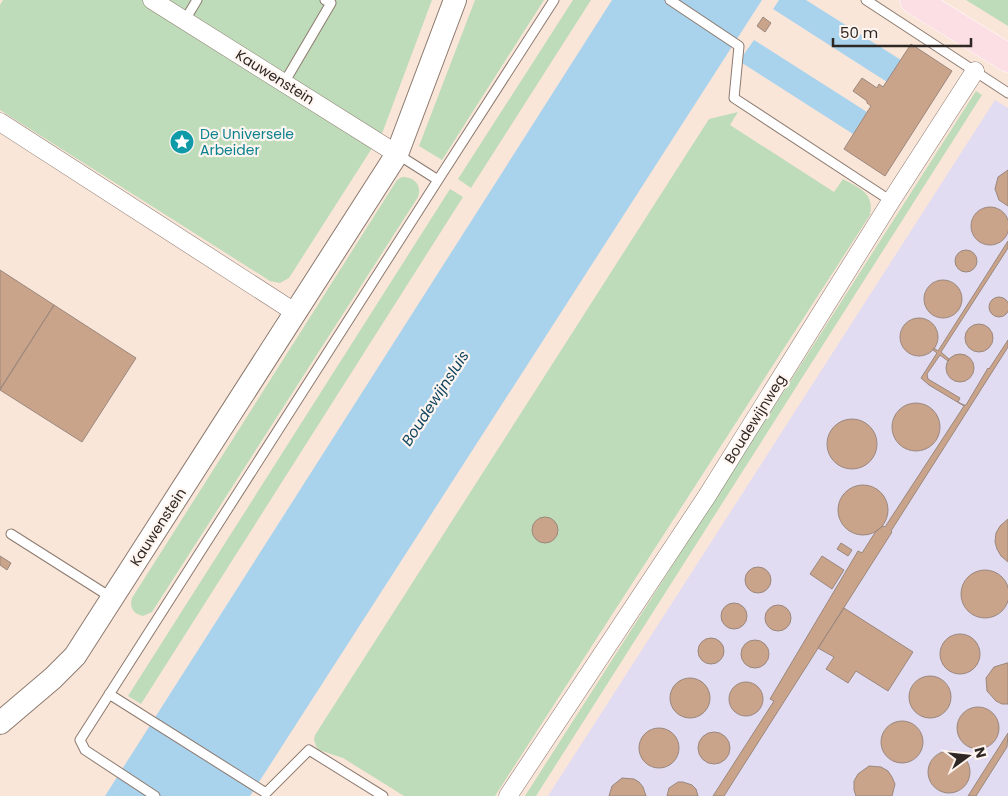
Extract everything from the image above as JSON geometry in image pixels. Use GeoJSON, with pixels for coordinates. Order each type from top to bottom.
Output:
{"type":"FeatureCollection","features":[{"type":"Feature","properties":{"kind":"main road"},"geometry":{"type":"LineString","coordinates":[[914,0],[1008,58]]}},
{"type":"Feature","properties":{"kind":"street","name":"Kauwenstein"},"geometry":{"type":"LineString","coordinates":[[152,0],[397,154]]}},
{"type":"Feature","properties":{"kind":"street","name":"Kauwenstein"},"geometry":{"type":"LineString","coordinates":[[0,723],[65,668],[79,650],[397,154],[455,0]]}},
{"type":"Feature","properties":{"kind":"street","name":"Boudewijnweg"},"geometry":{"type":"LineString","coordinates":[[508,796],[707,496],[891,201],[975,71]]}},
{"type":"Feature","properties":{"kind":"street"},"geometry":{"type":"LineString","coordinates":[[0,122],[296,314]]}},
{"type":"Feature","properties":{"kind":"lane"},"geometry":{"type":"LineString","coordinates":[[185,20],[197,0]]}},
{"type":"Feature","properties":{"kind":"lane"},"geometry":{"type":"LineString","coordinates":[[284,83],[330,4],[325,0]]}},
{"type":"Feature","properties":{"kind":"lane"},"geometry":{"type":"LineString","coordinates":[[155,796],[85,750],[80,740],[554,0]]}},
{"type":"Feature","properties":{"kind":"lane"},"geometry":{"type":"LineString","coordinates":[[670,0],[739,46],[734,98],[891,201]]}},
{"type":"Feature","properties":{"kind":"lane"},"geometry":{"type":"LineString","coordinates":[[866,0],[1008,93]]}},
{"type":"Feature","properties":{"kind":"lane"},"geometry":{"type":"LineString","coordinates":[[397,154],[438,180]]}},
{"type":"Feature","properties":{"kind":"lane"},"geometry":{"type":"LineString","coordinates":[[11,534],[112,598]]}},
{"type":"Feature","properties":{"kind":"lane"},"geometry":{"type":"LineString","coordinates":[[109,694],[266,793],[309,750],[383,796]]}},
{"type":"Feature","properties":{"kind":"shaded area"},"geometry":{"type":"Polygon","coordinates":[[[995,100],[1008,108],[1008,796],[548,796],[995,100]]]}},
{"type":"Feature","properties":{"kind":"green space"},"geometry":{"type":"Polygon","coordinates":[[[3,0],[432,0],[383,131],[289,278],[280,283],[270,281],[0,110],[0,5],[3,0]]]}},
{"type":"Feature","properties":{"kind":"green space"},"geometry":{"type":"Polygon","coordinates":[[[475,0],[544,0],[442,160],[419,146],[475,0]]]}},
{"type":"Feature","properties":{"kind":"green space"},"geometry":{"type":"Polygon","coordinates":[[[573,0],[591,0],[471,188],[458,179],[573,0]]]}},
{"type":"Feature","properties":{"kind":"green space"},"geometry":{"type":"Polygon","coordinates":[[[966,0],[1008,0],[1008,26],[966,0]]]}},
{"type":"Feature","properties":{"kind":"green space"},"geometry":{"type":"Polygon","coordinates":[[[976,91],[982,95],[536,796],[525,796],[976,91]]]}},
{"type":"Feature","properties":{"kind":"green space"},"geometry":{"type":"Polygon","coordinates":[[[738,112],[730,125],[834,192],[843,179],[860,189],[868,196],[870,201],[870,215],[495,796],[404,796],[343,758],[319,750],[314,740],[315,735],[709,119],[738,112]]]}},
{"type":"Feature","properties":{"kind":"green space"},"geometry":{"type":"Polygon","coordinates":[[[402,177],[411,178],[416,182],[419,189],[418,197],[152,612],[143,616],[137,614],[132,608],[132,598],[397,180],[402,177]]]}},
{"type":"Feature","properties":{"kind":"green space"},"geometry":{"type":"Polygon","coordinates":[[[450,189],[463,197],[141,704],[128,696],[450,189]]]}},
{"type":"Feature","properties":{"kind":"water","name":"Boudewijnsluis"},"geometry":{"type":"Polygon","coordinates":[[[612,0],[762,0],[250,796],[105,796],[612,0]]]}},
{"type":"Feature","properties":{"kind":"water"},"geometry":{"type":"Polygon","coordinates":[[[779,0],[806,0],[901,60],[887,82],[773,9],[779,0]]]}},
{"type":"Feature","properties":{"kind":"water"},"geometry":{"type":"Polygon","coordinates":[[[754,40],[867,112],[853,134],[739,61],[754,40]]]}},
{"type":"Feature","properties":{"kind":"building"},"geometry":{"type":"Polygon","coordinates":[[[763,17],[771,23],[765,32],[757,26],[763,17]]]}},
{"type":"Feature","properties":{"kind":"building"},"geometry":{"type":"Polygon","coordinates":[[[911,44],[952,71],[885,176],[844,149],[871,106],[853,91],[862,78],[877,88],[879,84],[883,87],[911,44]]]}},
{"type":"Feature","properties":{"kind":"building"},"geometry":{"type":"Polygon","coordinates":[[[1008,170],[1008,206],[999,200],[995,189],[998,177],[1008,170]]]}},
{"type":"Feature","properties":{"kind":"building"},"geometry":{"type":"Polygon","coordinates":[[[990,207],[1003,213],[1009,226],[1003,239],[990,245],[977,239],[971,226],[977,213],[990,207]]]}},
{"type":"Feature","properties":{"kind":"building"},"geometry":{"type":"Polygon","coordinates":[[[1008,241],[1008,248],[941,352],[949,359],[948,361],[940,355],[927,374],[928,379],[960,398],[958,402],[966,405],[988,368],[1008,340],[1008,347],[724,796],[713,796],[774,701],[770,699],[858,551],[862,553],[876,531],[883,526],[885,527],[964,406],[929,385],[921,378],[937,353],[933,350],[934,348],[938,351],[1008,241]]]}},
{"type":"Feature","properties":{"kind":"building"},"geometry":{"type":"Polygon","coordinates":[[[966,250],[974,253],[977,261],[974,269],[966,272],[958,269],[955,261],[958,253],[966,250]]]}},
{"type":"Feature","properties":{"kind":"building"},"geometry":{"type":"Polygon","coordinates":[[[0,270],[54,305],[0,389],[0,270]]]}},
{"type":"Feature","properties":{"kind":"building"},"geometry":{"type":"Polygon","coordinates":[[[943,280],[956,286],[962,299],[956,312],[943,318],[930,312],[924,299],[930,286],[943,280]]]}},
{"type":"Feature","properties":{"kind":"building"},"geometry":{"type":"Polygon","coordinates":[[[995,297],[1003,297],[1009,303],[1009,311],[1003,317],[995,317],[989,311],[989,303],[995,297]]]}},
{"type":"Feature","properties":{"kind":"building"},"geometry":{"type":"Polygon","coordinates":[[[54,305],[136,358],[82,442],[0,390],[54,305]]]}},
{"type":"Feature","properties":{"kind":"building"},"geometry":{"type":"Polygon","coordinates":[[[919,318],[932,324],[938,337],[932,350],[919,356],[906,350],[900,337],[906,324],[919,318]]]}},
{"type":"Feature","properties":{"kind":"building"},"geometry":{"type":"Polygon","coordinates":[[[979,324],[989,328],[993,338],[989,348],[979,352],[969,348],[965,338],[969,328],[979,324]]]}},
{"type":"Feature","properties":{"kind":"building"},"geometry":{"type":"Polygon","coordinates":[[[960,354],[970,358],[974,368],[970,378],[960,382],[950,378],[946,368],[950,358],[960,354]]]}},
{"type":"Feature","properties":{"kind":"building"},"geometry":{"type":"Polygon","coordinates":[[[911,403],[921,403],[930,407],[936,413],[940,427],[936,441],[930,447],[921,451],[911,451],[902,447],[896,441],[892,432],[892,422],[896,413],[902,407],[911,403]]]}},
{"type":"Feature","properties":{"kind":"building"},"geometry":{"type":"Polygon","coordinates":[[[852,419],[862,421],[870,426],[875,434],[877,444],[875,454],[870,462],[862,467],[852,469],[842,467],[834,462],[829,454],[827,444],[829,434],[834,426],[842,421],[852,419]]]}},
{"type":"Feature","properties":{"kind":"building"},"geometry":{"type":"Polygon","coordinates":[[[863,485],[873,487],[881,492],[886,500],[888,510],[886,520],[881,528],[873,533],[863,535],[853,533],[845,528],[840,520],[838,510],[840,500],[845,492],[853,487],[863,485]]]}},
{"type":"Feature","properties":{"kind":"building"},"geometry":{"type":"Polygon","coordinates":[[[545,517],[554,521],[558,530],[554,539],[545,543],[536,539],[532,530],[536,521],[545,517]]]}},
{"type":"Feature","properties":{"kind":"building"},"geometry":{"type":"Polygon","coordinates":[[[1008,519],[1008,562],[1001,556],[995,542],[996,533],[1000,526],[1008,519]]]}},
{"type":"Feature","properties":{"kind":"building"},"geometry":{"type":"Polygon","coordinates":[[[841,543],[852,550],[848,556],[837,549],[841,543]]]}},
{"type":"Feature","properties":{"kind":"building"},"geometry":{"type":"Polygon","coordinates":[[[0,556],[11,563],[7,570],[0,565],[0,556]]]}},
{"type":"Feature","properties":{"kind":"building"},"geometry":{"type":"Polygon","coordinates":[[[822,556],[844,570],[832,589],[810,574],[822,556]]]}},
{"type":"Feature","properties":{"kind":"building"},"geometry":{"type":"Polygon","coordinates":[[[758,567],[767,571],[771,580],[767,589],[758,593],[749,589],[745,580],[749,571],[758,567]]]}},
{"type":"Feature","properties":{"kind":"building"},"geometry":{"type":"Polygon","coordinates":[[[980,570],[990,570],[1002,577],[1009,589],[1009,599],[1002,611],[990,618],[980,618],[972,614],[965,607],[961,599],[961,589],[965,581],[972,574],[980,570]]]}},
{"type":"Feature","properties":{"kind":"building"},"geometry":{"type":"Polygon","coordinates":[[[734,603],[743,607],[747,616],[743,625],[734,629],[725,625],[721,616],[725,607],[734,603]]]}},
{"type":"Feature","properties":{"kind":"building"},"geometry":{"type":"Polygon","coordinates":[[[778,605],[787,609],[791,618],[787,627],[778,631],[769,627],[765,618],[769,609],[778,605]]]}},
{"type":"Feature","properties":{"kind":"building"},"geometry":{"type":"Polygon","coordinates":[[[844,608],[913,652],[888,691],[856,671],[848,683],[826,669],[834,657],[818,648],[844,608]]]}},
{"type":"Feature","properties":{"kind":"building"},"geometry":{"type":"Polygon","coordinates":[[[964,634],[971,637],[977,643],[980,654],[979,662],[971,671],[964,674],[956,674],[949,671],[941,662],[940,650],[943,643],[952,635],[964,634]]]}},
{"type":"Feature","properties":{"kind":"building"},"geometry":{"type":"Polygon","coordinates":[[[711,638],[720,642],[724,651],[720,660],[711,664],[702,660],[698,651],[702,642],[711,638]]]}},
{"type":"Feature","properties":{"kind":"building"},"geometry":{"type":"Polygon","coordinates":[[[755,640],[765,644],[769,654],[765,664],[755,668],[745,664],[741,654],[745,644],[755,640]]]}},
{"type":"Feature","properties":{"kind":"building"},"geometry":{"type":"Polygon","coordinates":[[[1008,663],[1008,704],[1002,704],[996,701],[987,691],[986,678],[994,667],[1008,663]]]}},
{"type":"Feature","properties":{"kind":"building"},"geometry":{"type":"Polygon","coordinates":[[[930,676],[945,682],[951,697],[945,712],[930,718],[915,712],[909,697],[915,682],[930,676]]]}},
{"type":"Feature","properties":{"kind":"building"},"geometry":{"type":"Polygon","coordinates":[[[690,678],[704,684],[710,698],[704,712],[690,718],[676,712],[670,698],[676,684],[690,678]]]}},
{"type":"Feature","properties":{"kind":"building"},"geometry":{"type":"Polygon","coordinates":[[[746,682],[758,687],[763,699],[758,711],[746,716],[734,711],[729,699],[734,687],[746,682]]]}},
{"type":"Feature","properties":{"kind":"building"},"geometry":{"type":"Polygon","coordinates":[[[978,707],[993,713],[999,728],[993,743],[978,749],[963,743],[957,728],[963,713],[978,707]]]}},
{"type":"Feature","properties":{"kind":"building"},"geometry":{"type":"Polygon","coordinates":[[[902,721],[917,727],[923,742],[917,757],[902,763],[887,757],[881,742],[887,727],[902,721]]]}},
{"type":"Feature","properties":{"kind":"building"},"geometry":{"type":"Polygon","coordinates":[[[659,728],[673,734],[679,748],[673,762],[659,768],[645,762],[639,748],[645,734],[659,728]]]}},
{"type":"Feature","properties":{"kind":"building"},"geometry":{"type":"Polygon","coordinates":[[[714,732],[720,733],[725,737],[729,742],[729,754],[725,759],[720,763],[714,764],[708,763],[703,759],[699,754],[698,748],[699,742],[703,737],[708,733],[714,732]]]}},
{"type":"Feature","properties":{"kind":"building"},"geometry":{"type":"Polygon","coordinates":[[[1008,733],[1007,747],[976,796],[968,796],[1008,733]]]}},
{"type":"Feature","properties":{"kind":"building"},"geometry":{"type":"Polygon","coordinates":[[[949,751],[964,757],[970,772],[964,787],[949,793],[934,787],[928,772],[934,757],[949,751]]]}},
{"type":"Feature","properties":{"kind":"building"},"geometry":{"type":"Polygon","coordinates":[[[869,766],[881,767],[888,771],[895,784],[892,796],[856,796],[854,781],[858,774],[869,766]]]}},
{"type":"Feature","properties":{"kind":"building"},"geometry":{"type":"Polygon","coordinates":[[[622,778],[634,779],[639,782],[646,796],[609,796],[612,786],[622,778]]]}},
{"type":"Feature","properties":{"kind":"building"},"geometry":{"type":"Polygon","coordinates":[[[678,782],[692,785],[696,789],[698,796],[667,796],[669,788],[678,782]]]}},
{"type":"Feature","properties":{"kind":"place","name":"De Universele Arbeider"},"geometry":{"type":"Point","coordinates":[182,142]}}]}
